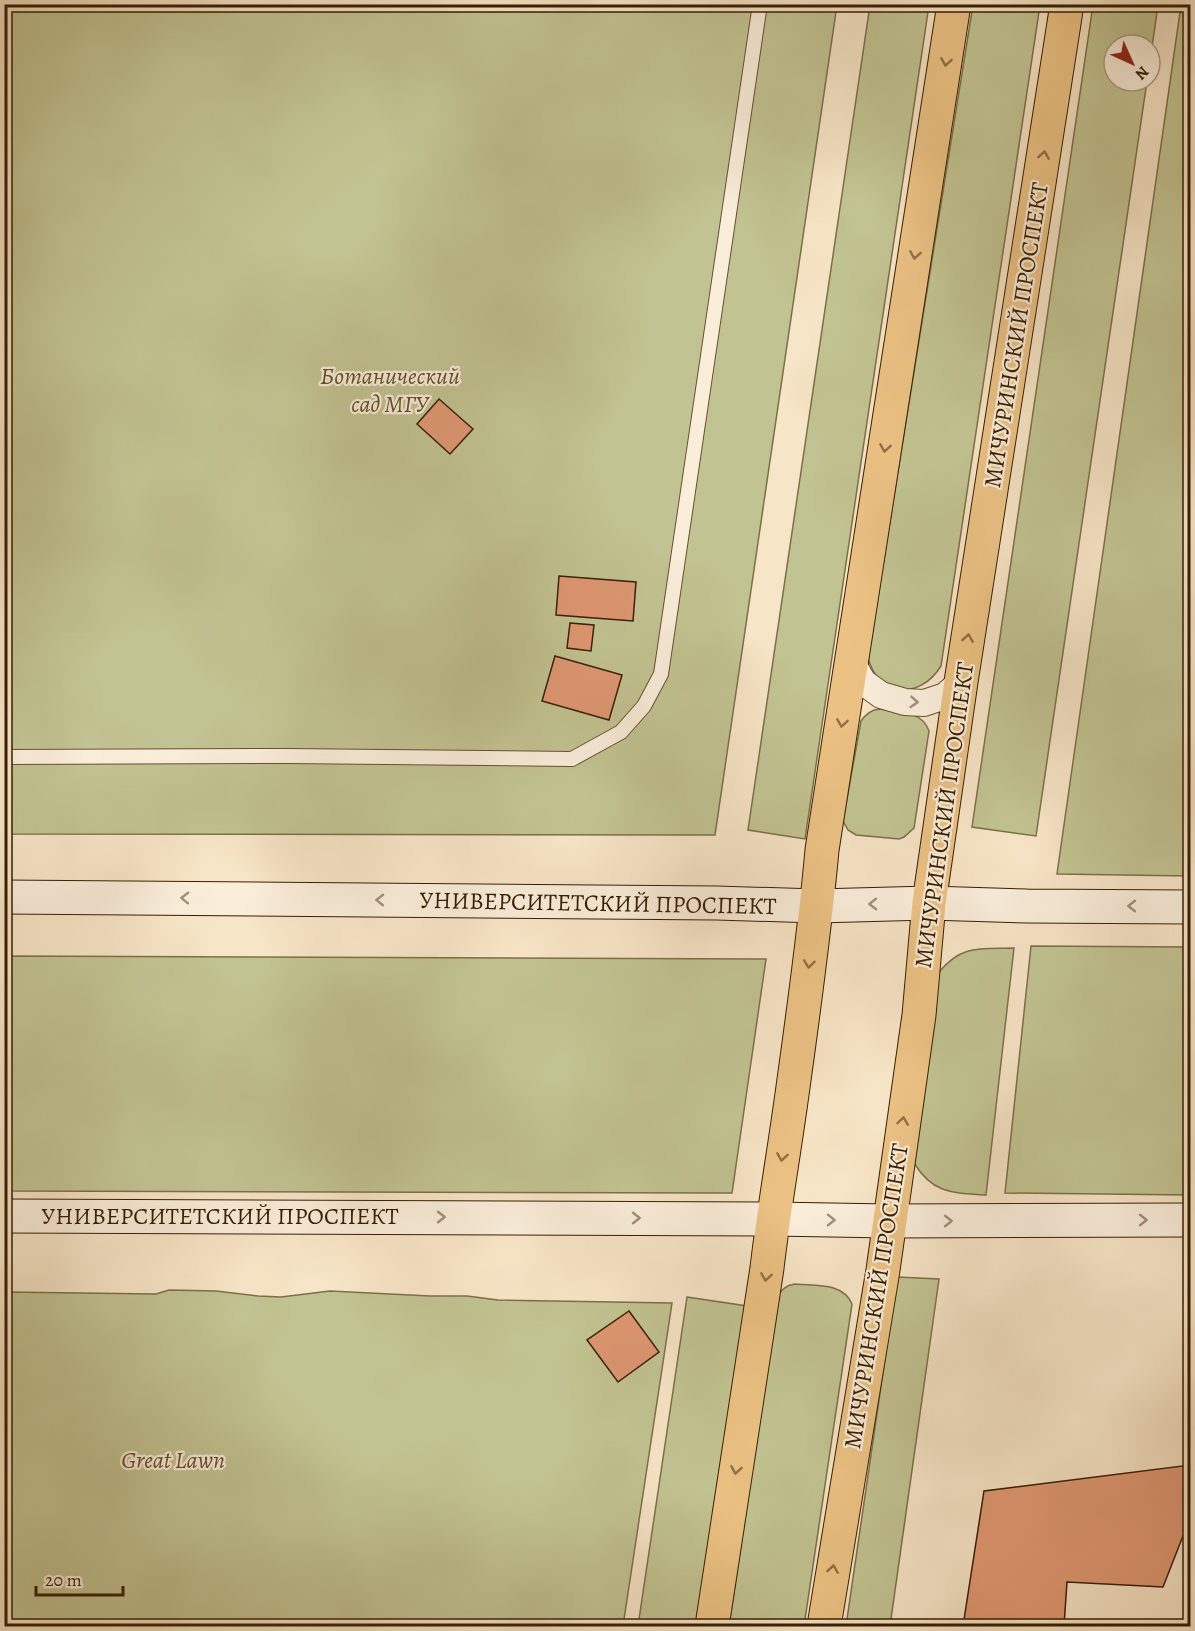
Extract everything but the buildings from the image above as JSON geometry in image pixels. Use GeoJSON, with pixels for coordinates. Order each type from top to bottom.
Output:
{"type":"FeatureCollection","features":[{"type":"Feature","properties":{"kind":"main road"},"geometry":{"type":"LineString","coordinates":[[712,1626],[793,1088],[817,906],[822,850],[954,4]]}},
{"type":"Feature","properties":{"kind":"main road","name":"МИЧУРИНСКИЙ ПРОСПЕКТ"},"geometry":{"type":"LineString","coordinates":[[824,1626],[883,1270],[919,1015],[929,903],[961,682],[1067,4]]}},
{"type":"Feature","properties":{"kind":"main road","name":"УНИВЕРСИТЕТСКИЙ ПРОСПЕКТ"},"geometry":{"type":"LineString","coordinates":[[4,897],[817,906],[929,903],[1027,906],[1191,906]]}},
{"type":"Feature","properties":{"kind":"main road","name":"УНИВЕРСИТЕТСКИЙ ПРОСПЕКТ"},"geometry":{"type":"LineString","coordinates":[[4,1216],[889,1221],[1191,1220]]}},
{"type":"Feature","properties":{"kind":"street"},"geometry":{"type":"LineString","coordinates":[[851,661],[863,682],[881,695],[905,702],[924,703],[945,696],[961,682]]}},
{"type":"Feature","properties":{"kind":"lane"},"geometry":{"type":"LineString","coordinates":[[4,757],[287,756],[572,759],[621,732],[644,706],[661,674],[760,4]]}},
{"type":"Feature","properties":{"kind":"green space","name":"Ботанический сад МГУ"},"geometry":{"type":"Polygon","coordinates":[[[4,5],[837,5],[715,835],[5,834],[4,5]]]}},
{"type":"Feature","properties":{"kind":"green space"},"geometry":{"type":"Polygon","coordinates":[[[870,5],[929,5],[805,839],[748,830],[870,5]]]}},
{"type":"Feature","properties":{"kind":"green space"},"geometry":{"type":"Polygon","coordinates":[[[973,5],[1040,5],[941,666],[922,685],[901,690],[881,681],[873,671],[868,658],[973,5]]]}},
{"type":"Feature","properties":{"kind":"green space"},"geometry":{"type":"Polygon","coordinates":[[[1093,5],[1158,5],[1154,33],[1102,33],[1102,93],[1145,93],[1036,836],[972,827],[1093,5]]]}},
{"type":"Feature","properties":{"kind":"green space"},"geometry":{"type":"Polygon","coordinates":[[[1181,5],[1190,5],[1190,876],[1057,874],[1181,5]]]}},
{"type":"Feature","properties":{"kind":"green space"},"geometry":{"type":"Polygon","coordinates":[[[879,709],[915,716],[926,724],[929,731],[914,828],[899,839],[856,835],[848,830],[843,821],[861,721],[868,713],[879,709]]]}},
{"type":"Feature","properties":{"kind":"green space"},"geometry":{"type":"Polygon","coordinates":[[[1031,946],[1190,947],[1190,1195],[1005,1193],[1031,946]]]}},
{"type":"Feature","properties":{"kind":"green space"},"geometry":{"type":"Polygon","coordinates":[[[1014,948],[986,1195],[945,1190],[929,1181],[914,1163],[939,972],[947,963],[964,952],[1014,948]]]}},
{"type":"Feature","properties":{"kind":"green space"},"geometry":{"type":"Polygon","coordinates":[[[5,956],[766,959],[732,1193],[5,1191],[5,956]]]}},
{"type":"Feature","properties":{"kind":"green space"},"geometry":{"type":"Polygon","coordinates":[[[897,1277],[939,1279],[890,1626],[846,1626],[897,1277]]]}},
{"type":"Feature","properties":{"kind":"green space"},"geometry":{"type":"Polygon","coordinates":[[[795,1284],[828,1286],[842,1292],[852,1304],[804,1626],[729,1626],[778,1296],[785,1287],[795,1284]]]}},
{"type":"Feature","properties":{"kind":"green space","name":"Great Lawn"},"geometry":{"type":"Polygon","coordinates":[[[169,1290],[216,1291],[281,1297],[330,1291],[467,1296],[498,1300],[672,1303],[623,1626],[5,1626],[5,1292],[156,1294],[169,1290]]]}},
{"type":"Feature","properties":{"kind":"green space"},"geometry":{"type":"Polygon","coordinates":[[[687,1297],[747,1306],[698,1626],[638,1626],[687,1297]]]}}]}
